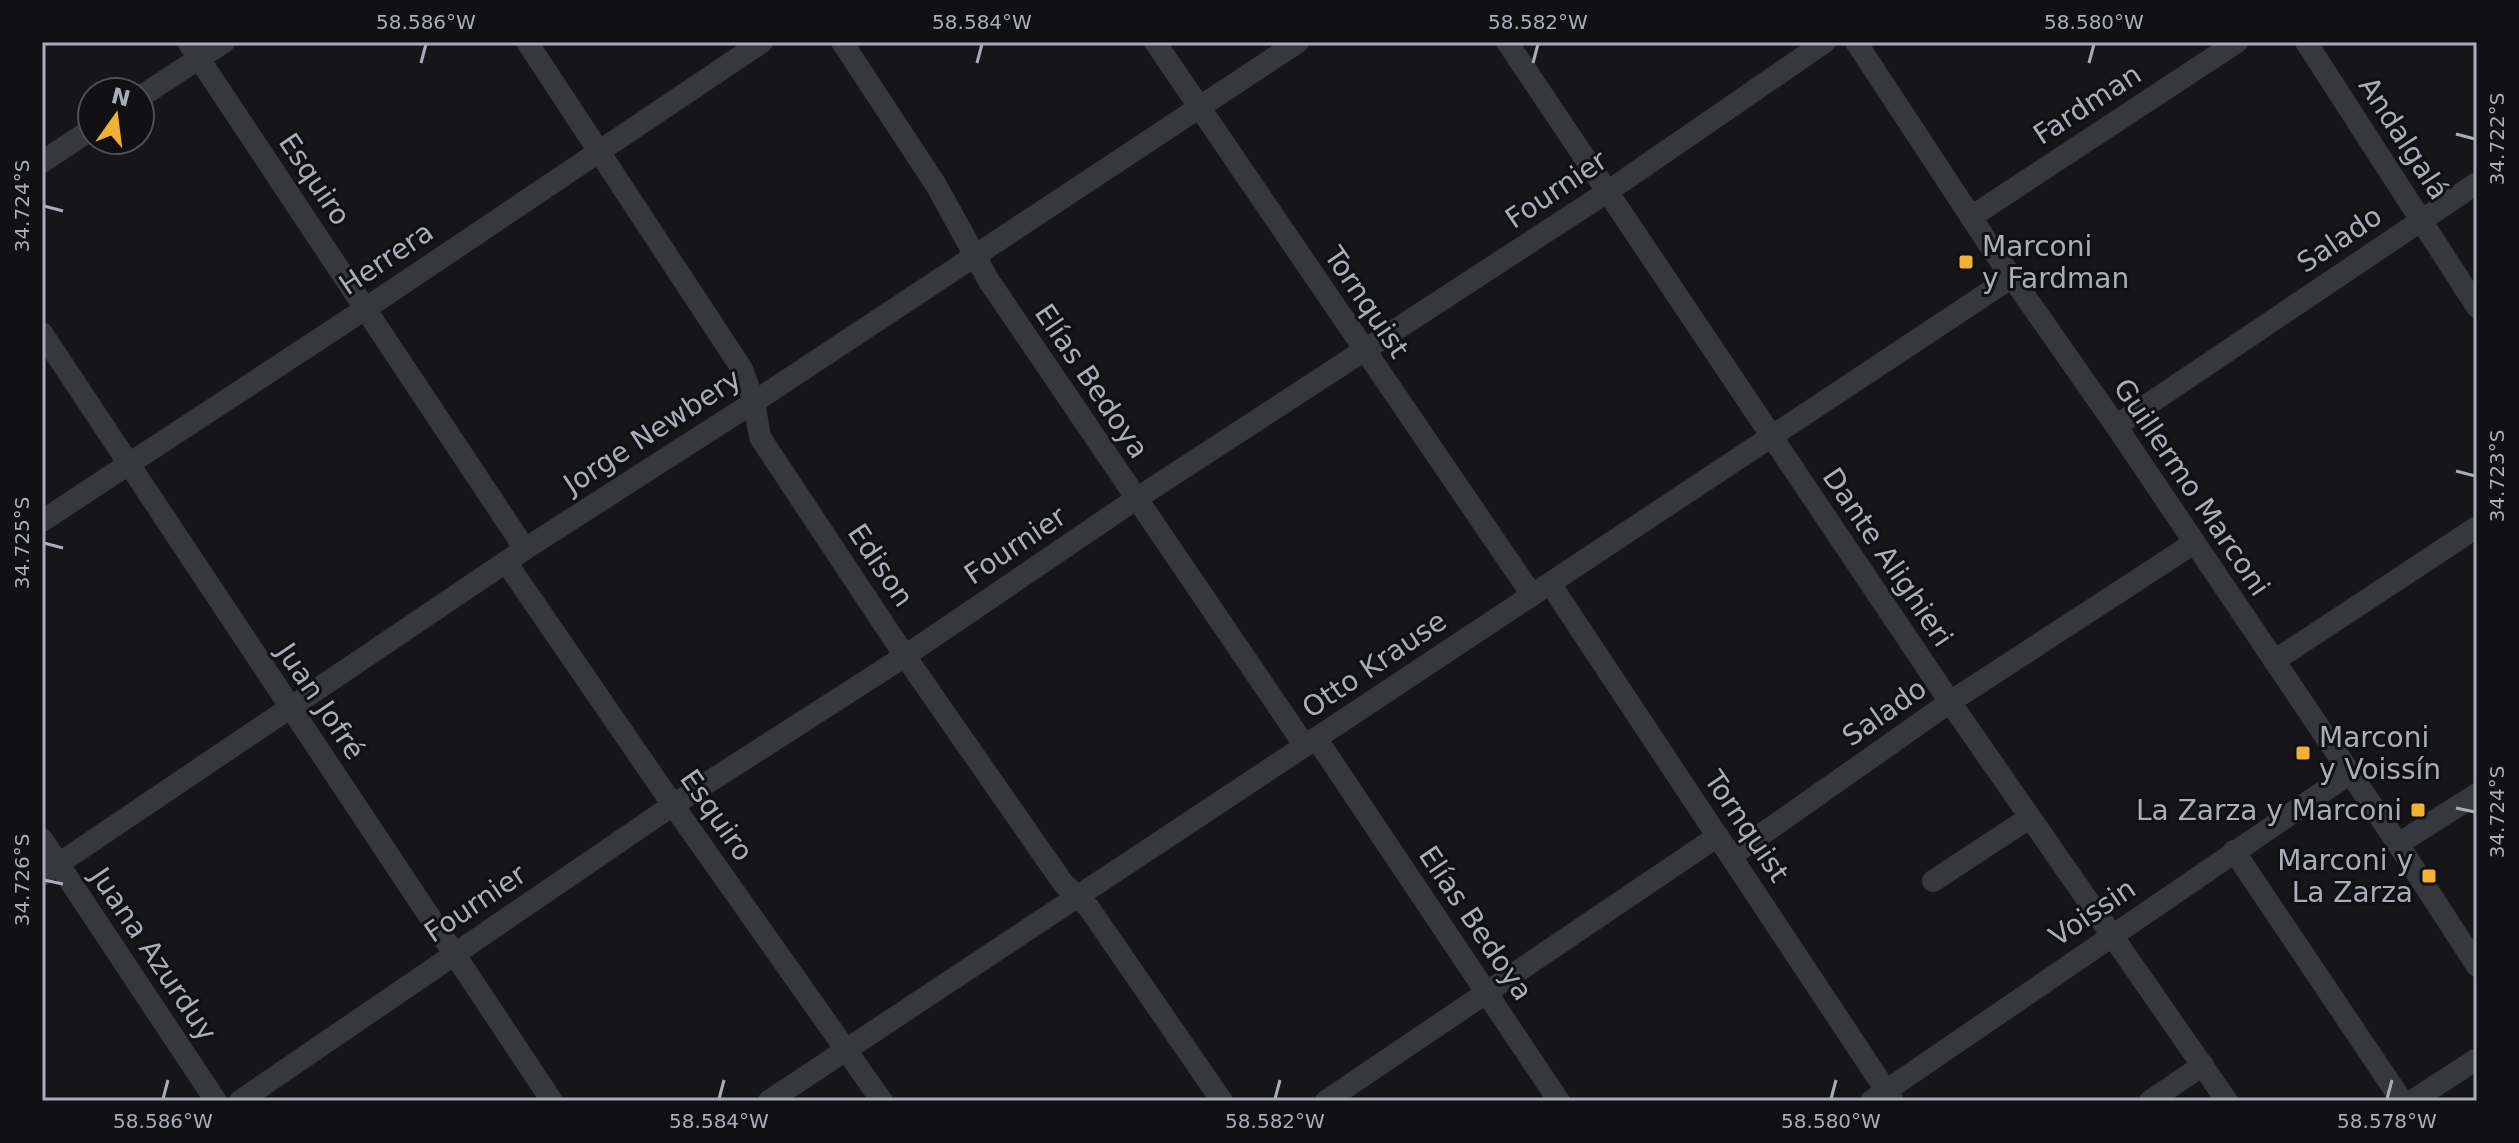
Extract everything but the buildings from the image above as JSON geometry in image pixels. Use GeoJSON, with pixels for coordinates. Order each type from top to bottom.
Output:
{"type":"FeatureCollection","features":[{"type":"Feature","properties":{"kind":"street"},"geometry":{"type":"LineString","coordinates":[[156,83],[194,50],[224,42]]}},
{"type":"Feature","properties":{"kind":"street","name":"Edison"},"geometry":{"type":"LineString","coordinates":[[527,42],[742,369],[754,402],[760,437],[905,656],[1063,883],[1089,908],[1222,1101]]}},
{"type":"Feature","properties":{"kind":"street","name":"Herrera"},"geometry":{"type":"LineString","coordinates":[[42,521],[365,309],[762,42]]}},
{"type":"Feature","properties":{"kind":"street","name":"Elías Bedoya"},"geometry":{"type":"LineString","coordinates":[[842,42],[936,185],[989,281],[1136,499],[1487,993],[1559,1101]]}},
{"type":"Feature","properties":{"kind":"street","name":"Tornquist"},"geometry":{"type":"LineString","coordinates":[[1155,42],[1365,352],[1718,836],[1883,1097]]}},
{"type":"Feature","properties":{"kind":"street","name":"Jorge Newbery"},"geometry":{"type":"LineString","coordinates":[[50,870],[525,549],[754,402],[1298,42]]}},
{"type":"Feature","properties":{"kind":"street","name":"Dante Alighieri"},"geometry":{"type":"LineString","coordinates":[[1507,42],[1950,702],[2227,1101]]}},
{"type":"Feature","properties":{"kind":"street","name":"Fournier"},"geometry":{"type":"LineString","coordinates":[[240,1101],[673,805],[905,656],[1136,499],[1607,192],[1825,42]]}},
{"type":"Feature","properties":{"kind":"street","name":"Fardman"},"geometry":{"type":"LineString","coordinates":[[1971,217],[2237,42]]}},
{"type":"Feature","properties":{"kind":"street","name":"Andalgalá"},"geometry":{"type":"LineString","coordinates":[[2306,42],[2477,307]]}},
{"type":"Feature","properties":{"kind":"street","name":"Guillermo Marconi"},"geometry":{"type":"LineString","coordinates":[[1864,45],[1971,217],[2116,426],[2477,966]]}},
{"type":"Feature","properties":{"kind":"street","name":"Esquiro"},"geometry":{"type":"LineString","coordinates":[[194,50],[525,549]]}},
{"type":"Feature","properties":{"kind":"street"},"geometry":{"type":"LineString","coordinates":[[42,162],[76,140]]}},
{"type":"Feature","properties":{"kind":"street","name":"Salado"},"geometry":{"type":"LineString","coordinates":[[2116,426],[2477,183]]}},
{"type":"Feature","properties":{"kind":"street","name":"Otto Krause"},"geometry":{"type":"LineString","coordinates":[[769,1101],[2012,277]]}},
{"type":"Feature","properties":{"kind":"street","name":"Juan Jofré"},"geometry":{"type":"LineString","coordinates":[[42,333],[552,1101]]}},
{"type":"Feature","properties":{"kind":"street"},"geometry":{"type":"LineString","coordinates":[[2274,661],[2477,527]]}},
{"type":"Feature","properties":{"kind":"street","name":"Salado"},"geometry":{"type":"LineString","coordinates":[[1731,856],[1950,702],[2194,543]]}},
{"type":"Feature","properties":{"kind":"street","name":"Esquiro"},"geometry":{"type":"LineString","coordinates":[[506,562],[882,1101]]}},
{"type":"Feature","properties":{"kind":"street","name":"Voissin"},"geometry":{"type":"LineString","coordinates":[[1883,1097],[2111,935],[2349,774]]}},
{"type":"Feature","properties":{"kind":"street"},"geometry":{"type":"LineString","coordinates":[[2398,844],[2477,794]]}},
{"type":"Feature","properties":{"kind":"street"},"geometry":{"type":"LineString","coordinates":[[1933,881],[2029,818]]}},
{"type":"Feature","properties":{"kind":"street"},"geometry":{"type":"LineString","coordinates":[[1326,1101],[1718,836]]}},
{"type":"Feature","properties":{"kind":"street","name":"Juana Azurduy"},"geometry":{"type":"LineString","coordinates":[[42,839],[50,870],[216,1101]]}},
{"type":"Feature","properties":{"kind":"street"},"geometry":{"type":"LineString","coordinates":[[2234,851],[2402,1101]]}},
{"type":"Feature","properties":{"kind":"street"},"geometry":{"type":"LineString","coordinates":[[2412,1101],[2477,1059]]}},
{"type":"Feature","properties":{"kind":"street"},"geometry":{"type":"LineString","coordinates":[[2150,1101],[2203,1065]]}},
{"type":"Feature","properties":{"kind":"place","name":"Marconi y Fardman"},"geometry":{"type":"Point","coordinates":[1966,262]}},
{"type":"Feature","properties":{"kind":"place","name":"Marconi y Voissín"},"geometry":{"type":"Point","coordinates":[2303,753]}},
{"type":"Feature","properties":{"kind":"place","name":"La Zarza y Marconi"},"geometry":{"type":"Point","coordinates":[2418,810]}},
{"type":"Feature","properties":{"kind":"place","name":"Marconi y La Zarza"},"geometry":{"type":"Point","coordinates":[2429,876]}}]}
